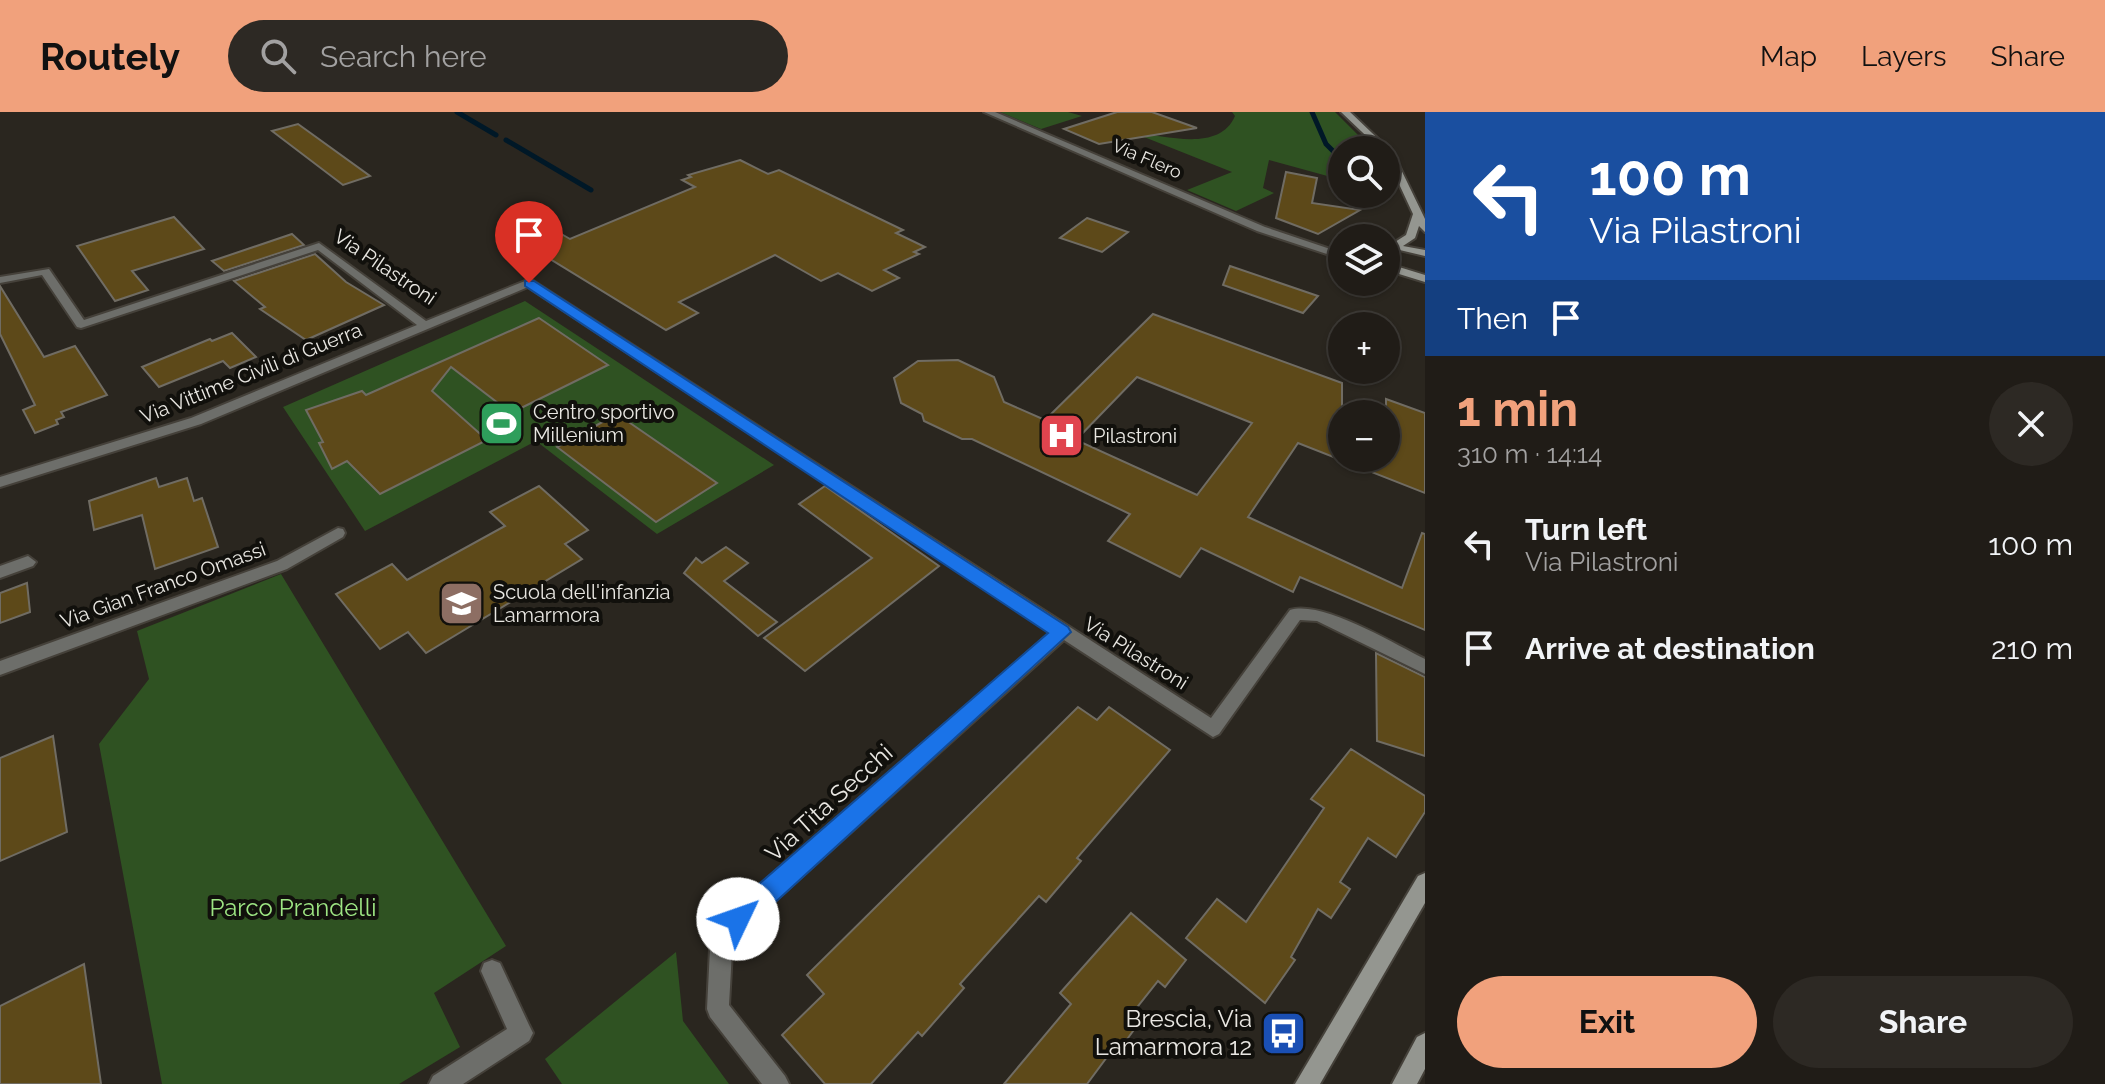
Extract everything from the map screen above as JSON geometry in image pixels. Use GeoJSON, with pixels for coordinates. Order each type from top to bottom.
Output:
{"type":"FeatureCollection","features":[{"type":"Feature","properties":{"kind":"main road"},"geometry":{"type":"LineString","coordinates":[[1345,112],[1389,153],[1416,216],[1425,229]]}},
{"type":"Feature","properties":{"kind":"main road"},"geometry":{"type":"LineString","coordinates":[[1400,242],[1411,236],[1416,216]]}},
{"type":"Feature","properties":{"kind":"main road"},"geometry":{"type":"LineString","coordinates":[[1400,249],[1425,253]]}},
{"type":"Feature","properties":{"kind":"main road"},"geometry":{"type":"LineString","coordinates":[[1400,273],[1425,279]]}},
{"type":"Feature","properties":{"kind":"main road"},"geometry":{"type":"LineString","coordinates":[[1400,273],[1425,291]]}},
{"type":"Feature","properties":{"kind":"main road"},"geometry":{"type":"LineString","coordinates":[[1307,1084],[1425,883]]}},
{"type":"Feature","properties":{"kind":"main road"},"geometry":{"type":"LineString","coordinates":[[1404,1084],[1425,1045]]}},
{"type":"Feature","properties":{"kind":"street","name":"Via Flero"},"geometry":{"type":"LineString","coordinates":[[988,112],[1291,240],[1328,252]]}},
{"type":"Feature","properties":{"kind":"street"},"geometry":{"type":"LineString","coordinates":[[1411,202],[1425,207]]}},
{"type":"Feature","properties":{"kind":"street","name":"Via Flero"},"geometry":{"type":"LineString","coordinates":[[1291,240],[1328,246]]}},
{"type":"Feature","properties":{"kind":"street","name":"Via Pilastroni"},"geometry":{"type":"LineString","coordinates":[[0,280],[45,271],[81,325],[319,246],[424,325],[522,284],[537,286],[1213,729],[1296,614],[1319,615],[1425,667]]}},
{"type":"Feature","properties":{"kind":"street","name":"Via Vittime Civili di Guerra"},"geometry":{"type":"LineString","coordinates":[[0,482],[196,421],[424,325]]}},
{"type":"Feature","properties":{"kind":"street","name":"Via Gian Franco Omassi"},"geometry":{"type":"LineString","coordinates":[[0,668],[282,565],[338,533]]}},
{"type":"Feature","properties":{"kind":"street"},"geometry":{"type":"LineString","coordinates":[[0,572],[28,562]]}},
{"type":"Feature","properties":{"kind":"street","name":"Via Tita Secchi"},"geometry":{"type":"LineString","coordinates":[[777,1084],[718,1009],[721,949],[738,919],[1062,632]]}},
{"type":"Feature","properties":{"kind":"street"},"geometry":{"type":"LineString","coordinates":[[441,1084],[521,1033],[492,971]]}},
{"type":"Feature","properties":{"kind":"green space"},"geometry":{"type":"Polygon","coordinates":[[[1000,112],[1068,112],[1082,116],[1041,129],[1000,112]]]}},
{"type":"Feature","properties":{"kind":"green space"},"geometry":{"type":"Polygon","coordinates":[[[1232,112],[1335,112],[1359,136],[1328,136],[1328,176],[1269,160],[1263,188],[1274,193],[1236,211],[1187,190],[1232,172],[1134,133],[1204,138],[1217,135],[1235,116],[1232,112]]]}},
{"type":"Feature","properties":{"kind":"green space","name":"Centro sportivo Millenium"},"geometry":{"type":"Polygon","coordinates":[[[525,301],[774,465],[657,534],[536,441],[365,531],[283,407],[525,301]]]}},
{"type":"Feature","properties":{"kind":"green space","name":"Parco Prandelli"},"geometry":{"type":"Polygon","coordinates":[[[281,574],[506,946],[434,993],[460,1047],[399,1084],[162,1084],[99,744],[149,679],[137,631],[281,574]]]}},
{"type":"Feature","properties":{"kind":"green space"},"geometry":{"type":"Polygon","coordinates":[[[676,952],[683,1021],[729,1084],[562,1084],[545,1059],[676,952]]]}},
{"type":"Feature","properties":{"kind":"building"},"geometry":{"type":"Polygon","coordinates":[[[1117,112],[1152,112],[1197,128],[1099,144],[1064,129],[1117,112]]]}},
{"type":"Feature","properties":{"kind":"building"},"geometry":{"type":"Polygon","coordinates":[[[298,124],[370,176],[343,185],[272,131],[298,124]]]}},
{"type":"Feature","properties":{"kind":"building"},"geometry":{"type":"Polygon","coordinates":[[[740,160],[768,174],[779,170],[903,230],[896,233],[925,247],[914,252],[919,254],[884,270],[899,278],[872,291],[838,273],[821,281],[775,255],[679,302],[698,313],[666,330],[519,240],[551,228],[570,239],[695,187],[682,180],[691,177],[688,175],[740,160]]]}},
{"type":"Feature","properties":{"kind":"building"},"geometry":{"type":"Polygon","coordinates":[[[1286,172],[1317,178],[1312,203],[1328,205],[1328,208],[1360,210],[1336,224],[1328,224],[1328,228],[1318,234],[1276,218],[1286,172]]]}},
{"type":"Feature","properties":{"kind":"building"},"geometry":{"type":"Polygon","coordinates":[[[174,217],[204,249],[132,271],[148,290],[115,301],[77,246],[174,217]]]}},
{"type":"Feature","properties":{"kind":"building"},"geometry":{"type":"Polygon","coordinates":[[[1087,218],[1128,232],[1102,252],[1060,238],[1087,218]]]}},
{"type":"Feature","properties":{"kind":"building"},"geometry":{"type":"Polygon","coordinates":[[[292,234],[304,245],[224,271],[212,261],[292,234]]]}},
{"type":"Feature","properties":{"kind":"building"},"geometry":{"type":"Polygon","coordinates":[[[315,254],[346,282],[384,305],[306,340],[260,309],[265,307],[234,281],[315,254]]]}},
{"type":"Feature","properties":{"kind":"building"},"geometry":{"type":"Polygon","coordinates":[[[1230,266],[1318,296],[1303,313],[1223,285],[1230,266]]]}},
{"type":"Feature","properties":{"kind":"building"},"geometry":{"type":"Polygon","coordinates":[[[0,286],[44,357],[75,346],[107,395],[61,412],[64,417],[56,420],[58,424],[35,433],[23,410],[35,405],[0,334],[0,286]]]}},
{"type":"Feature","properties":{"kind":"building"},"geometry":{"type":"Polygon","coordinates":[[[1153,314],[1328,378],[1328,384],[1342,384],[1342,400],[1328,400],[1328,455],[1298,443],[1248,517],[1402,588],[1422,533],[1425,534],[1425,630],[1300,577],[1293,592],[1201,548],[1180,577],[1108,541],[1130,514],[972,439],[962,439],[924,421],[922,414],[901,403],[894,378],[918,361],[958,360],[994,377],[1004,402],[1045,420],[1153,314]],[[1137,377],[1076,440],[1197,495],[1252,423],[1137,377]]]}},
{"type":"Feature","properties":{"kind":"building"},"geometry":{"type":"Polygon","coordinates":[[[539,318],[608,365],[511,413],[451,367],[432,391],[487,440],[380,494],[347,461],[332,469],[319,443],[323,442],[306,410],[362,391],[366,395],[539,318]]]}},
{"type":"Feature","properties":{"kind":"building"},"geometry":{"type":"Polygon","coordinates":[[[232,333],[256,357],[230,368],[223,361],[159,387],[142,367],[210,339],[212,341],[232,333]]]}},
{"type":"Feature","properties":{"kind":"building"},"geometry":{"type":"Polygon","coordinates":[[[1400,404],[1425,413],[1425,493],[1372,472],[1400,472],[1400,404]]]}},
{"type":"Feature","properties":{"kind":"building"},"geometry":{"type":"Polygon","coordinates":[[[617,414],[717,483],[656,522],[557,447],[617,414]]]}},
{"type":"Feature","properties":{"kind":"building"},"geometry":{"type":"Polygon","coordinates":[[[156,478],[159,487],[187,478],[194,501],[202,498],[218,547],[155,569],[142,515],[94,530],[89,501],[156,478]]]}},
{"type":"Feature","properties":{"kind":"building"},"geometry":{"type":"Polygon","coordinates":[[[539,486],[588,530],[565,544],[582,559],[426,653],[408,632],[380,649],[336,594],[392,564],[407,580],[505,526],[490,512],[539,486]]]}},
{"type":"Feature","properties":{"kind":"building"},"geometry":{"type":"Polygon","coordinates":[[[825,486],[939,566],[805,671],[764,638],[872,558],[799,504],[825,486]]]}},
{"type":"Feature","properties":{"kind":"building"},"geometry":{"type":"Polygon","coordinates":[[[726,547],[748,563],[724,581],[777,622],[758,636],[684,573],[696,558],[702,563],[726,547]]]}},
{"type":"Feature","properties":{"kind":"building"},"geometry":{"type":"Polygon","coordinates":[[[27,583],[30,612],[0,623],[0,593],[27,583]]]}},
{"type":"Feature","properties":{"kind":"building"},"geometry":{"type":"Polygon","coordinates":[[[1376,653],[1425,677],[1425,756],[1377,741],[1376,653]]]}},
{"type":"Feature","properties":{"kind":"building"},"geometry":{"type":"Polygon","coordinates":[[[1078,707],[1097,720],[1109,707],[1170,750],[1077,858],[1081,861],[1046,902],[1039,896],[960,984],[964,988],[922,1036],[918,1032],[871,1084],[825,1084],[782,1035],[824,994],[807,975],[1078,707]]]}},
{"type":"Feature","properties":{"kind":"building"},"geometry":{"type":"Polygon","coordinates":[[[53,736],[67,832],[0,861],[0,758],[53,736]]]}},
{"type":"Feature","properties":{"kind":"building"},"geometry":{"type":"Polygon","coordinates":[[[1351,749],[1425,796],[1425,812],[1396,857],[1368,838],[1340,882],[1350,889],[1331,918],[1318,909],[1291,957],[1295,960],[1265,1003],[1186,938],[1217,899],[1246,922],[1324,808],[1311,799],[1351,749]]]}},
{"type":"Feature","properties":{"kind":"building"},"geometry":{"type":"Polygon","coordinates":[[[1131,913],[1186,960],[1165,987],[1158,981],[1127,1020],[1136,1027],[1117,1053],[1113,1049],[1087,1084],[1004,1084],[1071,1004],[1060,993],[1131,913]]]}},
{"type":"Feature","properties":{"kind":"building"},"geometry":{"type":"Polygon","coordinates":[[[84,964],[101,1084],[0,1084],[0,1006],[84,964]]]}},
{"type":"Feature","properties":{"kind":"waterway"},"geometry":{"type":"LineString","coordinates":[[457,112],[496,135]]}},
{"type":"Feature","properties":{"kind":"waterway"},"geometry":{"type":"LineString","coordinates":[[1312,112],[1328,146]]}},
{"type":"Feature","properties":{"kind":"waterway"},"geometry":{"type":"LineString","coordinates":[[506,140],[591,190]]}},
{"type":"Feature","properties":{"kind":"place","name":"Centro sportivo Millenium"},"geometry":{"type":"Point","coordinates":[502,424]}},
{"type":"Feature","properties":{"kind":"place","name":"Pilastroni"},"geometry":{"type":"Point","coordinates":[1062,436]}},
{"type":"Feature","properties":{"kind":"place","name":"Scuola dell'infanzia Lamarmora"},"geometry":{"type":"Point","coordinates":[462,603]}},
{"type":"Feature","properties":{"kind":"place","name":"Brescia, Via Lamarmora 12"},"geometry":{"type":"Point","coordinates":[1283,1033]}},
{"type":"Feature","properties":{"kind":"route"},"geometry":{"type":"LineString","coordinates":[[529,283],[1062,632],[738,919]]}}]}
